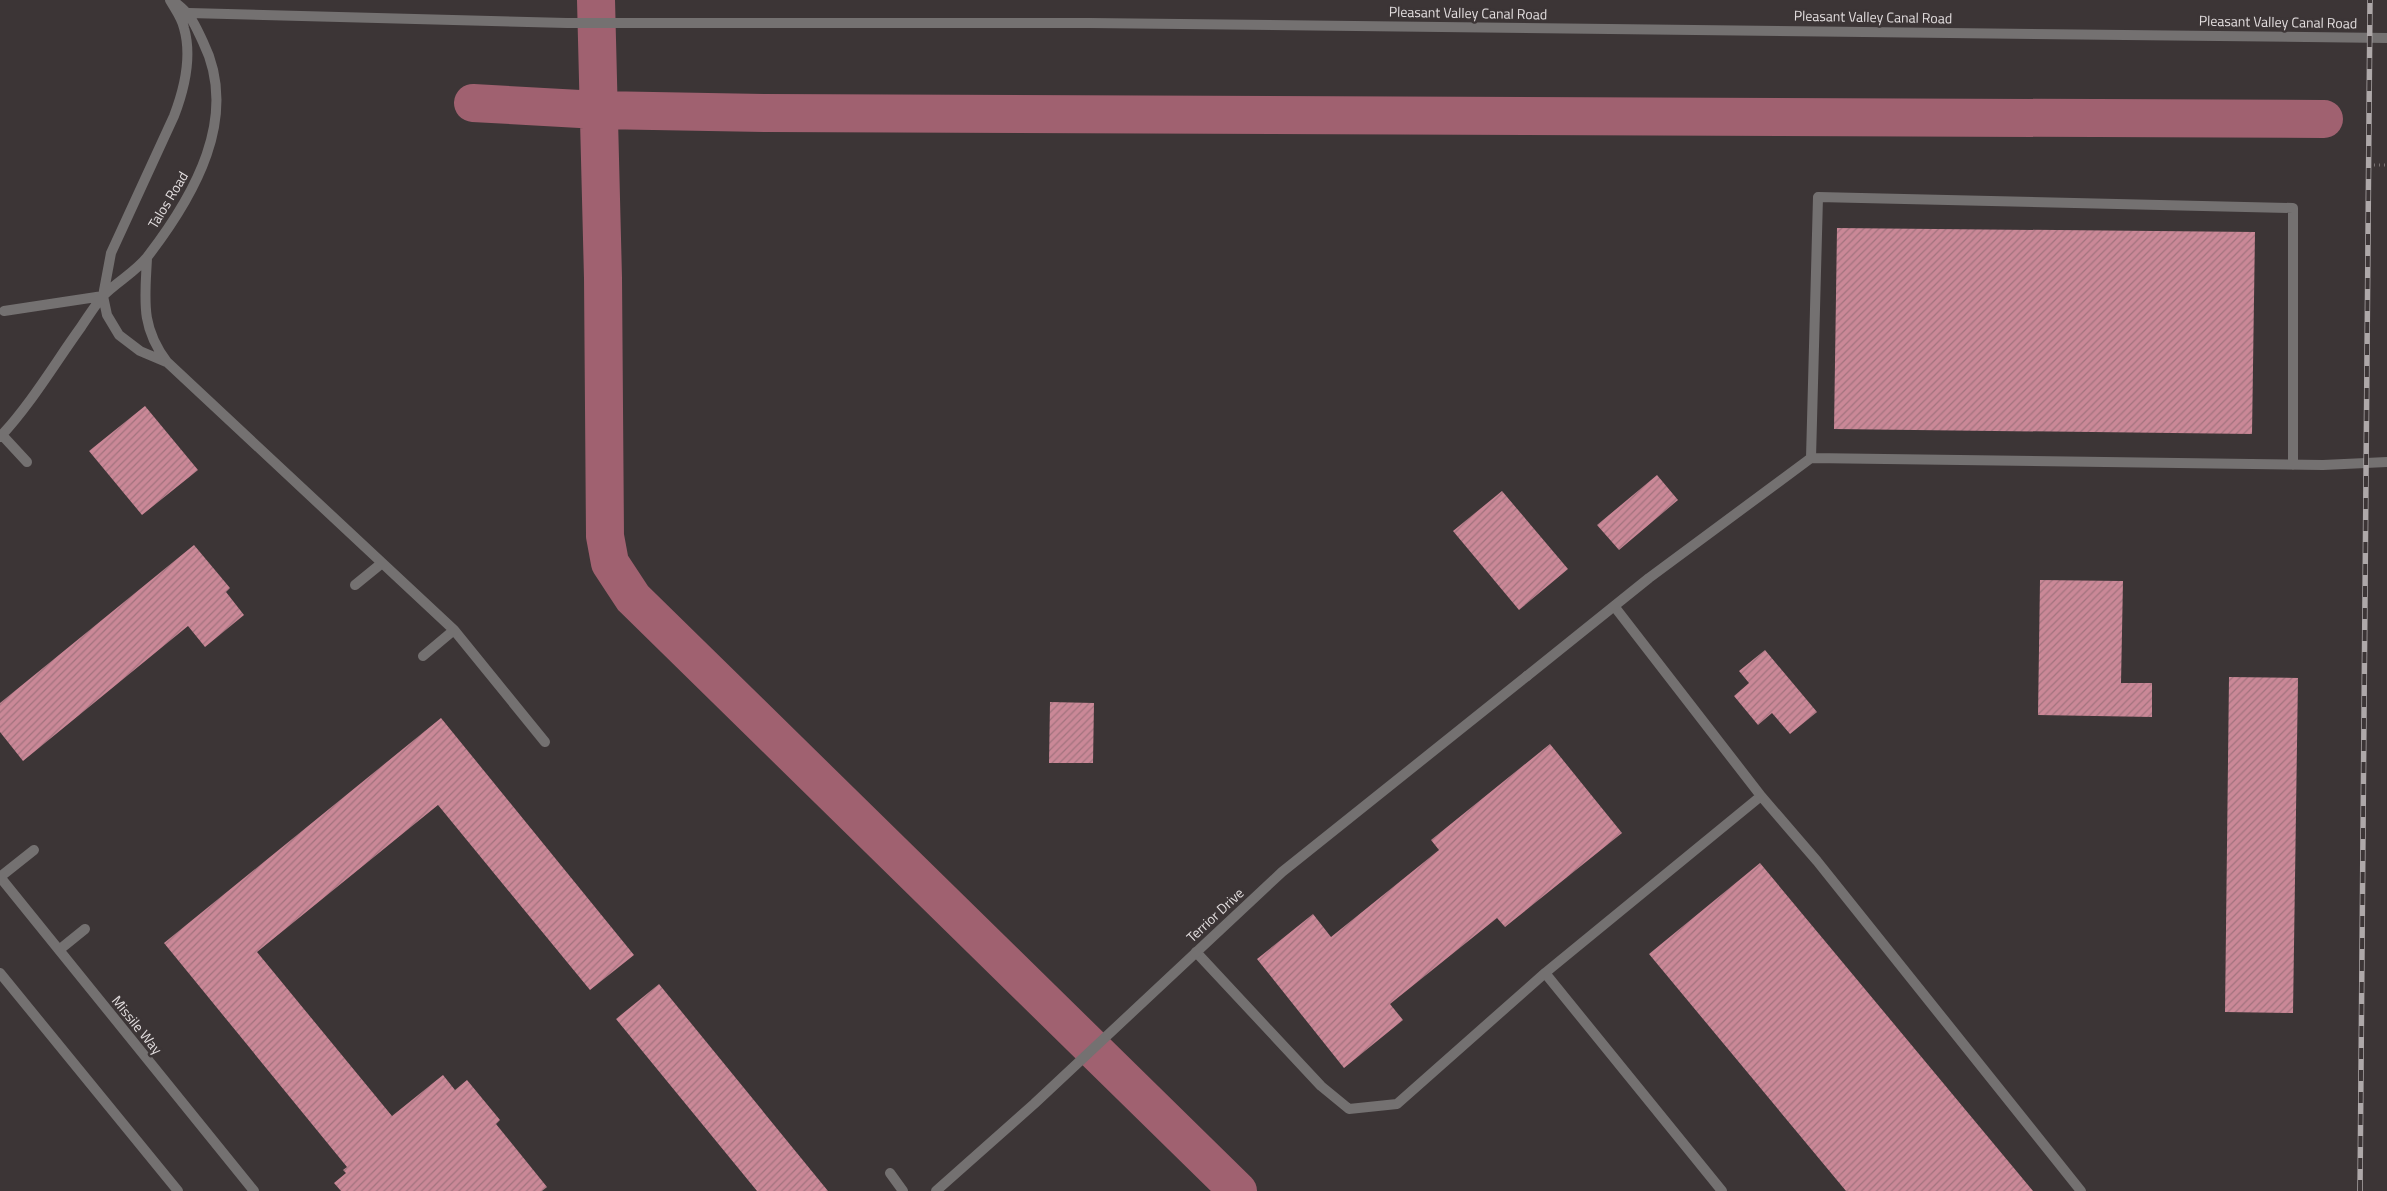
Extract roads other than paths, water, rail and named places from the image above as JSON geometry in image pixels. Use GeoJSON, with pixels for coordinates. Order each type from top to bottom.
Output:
{"type":"FeatureCollection","features":[{"type":"Feature","properties":{"kind":"street"},"geometry":{"type":"LineString","coordinates":[[171,0],[189,12]]}},
{"type":"Feature","properties":{"kind":"street","name":"Talos Road"},"geometry":{"type":"LineString","coordinates":[[103,296],[111,253],[183,93],[186,38],[184,28],[171,0]]}},
{"type":"Feature","properties":{"kind":"street","name":"Talos Road"},"geometry":{"type":"LineString","coordinates":[[1,436],[103,296],[147,258],[185,204],[201,173],[213,138],[217,113],[216,92],[211,62],[189,12]]}},
{"type":"Feature","properties":{"kind":"street","name":"Pleasant Valley Canal Road"},"geometry":{"type":"LineString","coordinates":[[189,12],[567,23],[1090,23],[2387,38]]}},
{"type":"Feature","properties":{"kind":"street"},"geometry":{"type":"LineString","coordinates":[[2293,465],[2293,208],[1818,197],[1811,458],[2293,465],[2387,462]]}},
{"type":"Feature","properties":{"kind":"street"},"geometry":{"type":"LineString","coordinates":[[147,258],[144,310],[152,337],[167,362],[454,630],[545,742]]}},
{"type":"Feature","properties":{"kind":"street"},"geometry":{"type":"LineString","coordinates":[[4,311],[103,296],[107,315],[119,335],[140,351],[167,362]]}},
{"type":"Feature","properties":{"kind":"street"},"geometry":{"type":"LineString","coordinates":[[1,436],[27,462]]}},
{"type":"Feature","properties":{"kind":"street","name":"Terrior Drive"},"geometry":{"type":"LineString","coordinates":[[936,1191],[1034,1104],[1282,872],[1614,606],[1811,458]]}},
{"type":"Feature","properties":{"kind":"street"},"geometry":{"type":"LineString","coordinates":[[355,585],[382,563]]}},
{"type":"Feature","properties":{"kind":"street"},"geometry":{"type":"LineString","coordinates":[[1614,606],[1761,796],[1823,869],[2081,1191]]}},
{"type":"Feature","properties":{"kind":"street"},"geometry":{"type":"LineString","coordinates":[[423,656],[454,630]]}},
{"type":"Feature","properties":{"kind":"street"},"geometry":{"type":"LineString","coordinates":[[1196,952],[1321,1086],[1349,1109],[1397,1104],[1545,973],[1761,796]]}},
{"type":"Feature","properties":{"kind":"street"},"geometry":{"type":"LineString","coordinates":[[0,877],[34,850]]}},
{"type":"Feature","properties":{"kind":"street","name":"Missile Way"},"geometry":{"type":"LineString","coordinates":[[0,877],[254,1191]]}},
{"type":"Feature","properties":{"kind":"street"},"geometry":{"type":"LineString","coordinates":[[59,950],[85,929]]}},
{"type":"Feature","properties":{"kind":"street"},"geometry":{"type":"LineString","coordinates":[[0,973],[178,1191]]}},
{"type":"Feature","properties":{"kind":"street"},"geometry":{"type":"LineString","coordinates":[[1545,973],[1722,1191]]}},
{"type":"Feature","properties":{"kind":"street"},"geometry":{"type":"LineString","coordinates":[[890,1173],[903,1191]]}},
{"type":"Feature","properties":{"kind":"waterway"},"geometry":{"type":"LineString","coordinates":[[596,0],[603,278],[605,536],[610,563],[633,598],[1238,1191]]}},
{"type":"Feature","properties":{"kind":"waterway"},"geometry":{"type":"LineString","coordinates":[[473,103],[598,110],[768,113],[2324,119]]}},
{"type":"Feature","properties":{"kind":"railway"},"geometry":{"type":"LineString","coordinates":[[2360,1191],[2370,0]]}}]}
